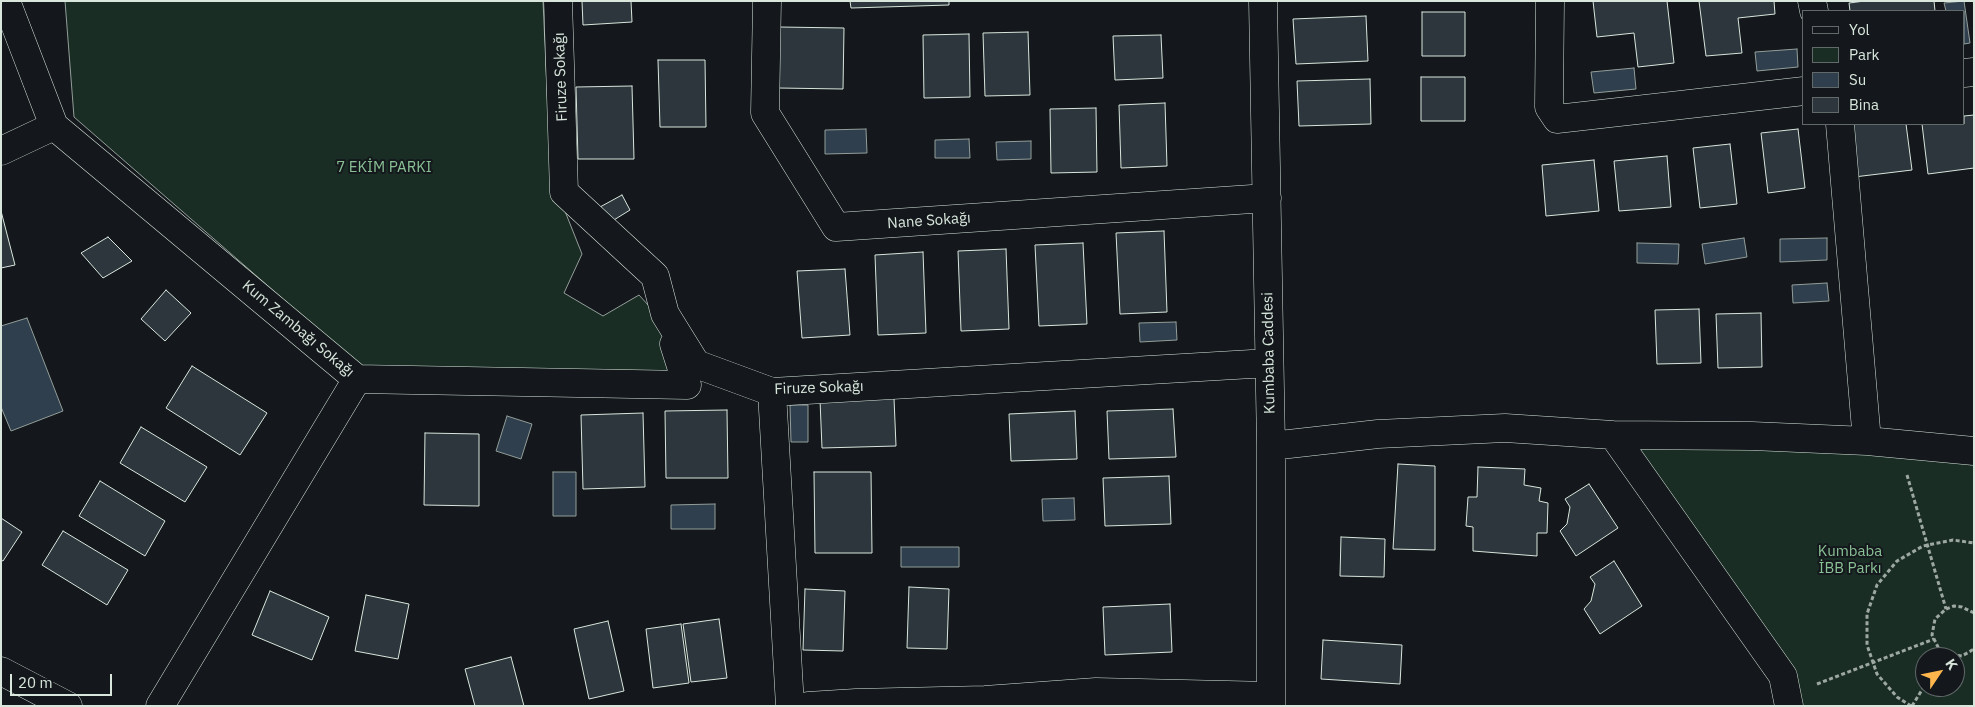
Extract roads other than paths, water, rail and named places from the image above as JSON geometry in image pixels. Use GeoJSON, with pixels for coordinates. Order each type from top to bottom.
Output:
{"type":"FeatureCollection","features":[{"type":"Feature","properties":{"kind":"street","name":"Kum Zambağı Sokağı"},"geometry":{"type":"LineString","coordinates":[[6,1],[54,126],[357,379],[687,385],[665,314]]}},
{"type":"Feature","properties":{"kind":"street","name":"Firuze Sokağı"},"geometry":{"type":"LineString","coordinates":[[558,1],[564,192],[655,276],[665,314],[696,364],[772,392],[1269,363]]}},
{"type":"Feature","properties":{"kind":"street","name":"Nane Sokağı"},"geometry":{"type":"LineString","coordinates":[[767,1],[765,113],[836,227],[1267,198]]}},
{"type":"Feature","properties":{"kind":"street","name":"Kumbaba Caddesi"},"geometry":{"type":"LineString","coordinates":[[1263,1],[1271,446],[1271,701]]}},
{"type":"Feature","properties":{"kind":"street"},"geometry":{"type":"LineString","coordinates":[[1550,1],[1549,107],[1557,119],[1802,91]]}},
{"type":"Feature","properties":{"kind":"street"},"geometry":{"type":"LineString","coordinates":[[1840,125],[1868,440]]}},
{"type":"Feature","properties":{"kind":"street"},"geometry":{"type":"LineString","coordinates":[[1,151],[54,126]]}},
{"type":"Feature","properties":{"kind":"street"},"geometry":{"type":"LineString","coordinates":[[160,706],[357,379]]}},
{"type":"Feature","properties":{"kind":"street"},"geometry":{"type":"LineString","coordinates":[[772,392],[790,706]]}},
{"type":"Feature","properties":{"kind":"street"},"geometry":{"type":"LineString","coordinates":[[1271,446],[1378,434],[1505,428],[1613,435],[1752,436],[1868,440],[1974,451]]}},
{"type":"Feature","properties":{"kind":"street"},"geometry":{"type":"LineString","coordinates":[[1613,435],[1783,676],[1788,700]]}},
{"type":"Feature","properties":{"kind":"street"},"geometry":{"type":"LineString","coordinates":[[1,670],[68,706]]}},
{"type":"Feature","properties":{"kind":"street"},"geometry":{"type":"LineString","coordinates":[[808,706],[985,703],[1096,692],[1271,701]]}},
{"type":"Feature","properties":{"kind":"water"},"geometry":{"type":"Polygon","coordinates":[[[1964,1],[1970,43],[1965,44],[1965,10],[1946,10],[1944,3],[1964,1]]]}},
{"type":"Feature","properties":{"kind":"water"},"geometry":{"type":"Polygon","coordinates":[[[1797,49],[1798,67],[1757,71],[1755,52],[1797,49]]]}},
{"type":"Feature","properties":{"kind":"water"},"geometry":{"type":"Polygon","coordinates":[[[1634,68],[1636,89],[1594,93],[1591,72],[1634,68]]]}},
{"type":"Feature","properties":{"kind":"water"},"geometry":{"type":"Polygon","coordinates":[[[866,129],[867,153],[825,154],[825,130],[866,129]]]}},
{"type":"Feature","properties":{"kind":"water"},"geometry":{"type":"Polygon","coordinates":[[[969,139],[970,158],[935,158],[935,140],[969,139]]]}},
{"type":"Feature","properties":{"kind":"water"},"geometry":{"type":"Polygon","coordinates":[[[1031,141],[1031,159],[997,160],[996,142],[1031,141]]]}},
{"type":"Feature","properties":{"kind":"water"},"geometry":{"type":"Polygon","coordinates":[[[1744,238],[1747,257],[1705,264],[1702,244],[1744,238]]]}},
{"type":"Feature","properties":{"kind":"water"},"geometry":{"type":"Polygon","coordinates":[[[1827,238],[1827,260],[1780,262],[1780,239],[1827,238]]]}},
{"type":"Feature","properties":{"kind":"water"},"geometry":{"type":"Polygon","coordinates":[[[1637,243],[1679,244],[1678,264],[1637,263],[1637,243]]]}},
{"type":"Feature","properties":{"kind":"water"},"geometry":{"type":"Polygon","coordinates":[[[1827,283],[1829,301],[1793,303],[1792,285],[1827,283]]]}},
{"type":"Feature","properties":{"kind":"water"},"geometry":{"type":"Polygon","coordinates":[[[27,318],[63,411],[11,431],[1,407],[1,326],[27,318]]]}},
{"type":"Feature","properties":{"kind":"water"},"geometry":{"type":"Polygon","coordinates":[[[1176,322],[1177,340],[1140,342],[1139,323],[1176,322]]]}},
{"type":"Feature","properties":{"kind":"water"},"geometry":{"type":"Polygon","coordinates":[[[790,405],[808,405],[808,442],[791,442],[790,405]]]}},
{"type":"Feature","properties":{"kind":"water"},"geometry":{"type":"Polygon","coordinates":[[[507,416],[532,424],[521,459],[496,451],[507,416]]]}},
{"type":"Feature","properties":{"kind":"water"},"geometry":{"type":"Polygon","coordinates":[[[553,472],[576,472],[576,516],[553,516],[553,472]]]}},
{"type":"Feature","properties":{"kind":"water"},"geometry":{"type":"Polygon","coordinates":[[[1074,498],[1075,520],[1043,521],[1042,499],[1074,498]]]}},
{"type":"Feature","properties":{"kind":"water"},"geometry":{"type":"Polygon","coordinates":[[[715,504],[715,529],[671,529],[671,505],[715,504]]]}},
{"type":"Feature","properties":{"kind":"water"},"geometry":{"type":"Polygon","coordinates":[[[901,547],[959,547],[959,567],[901,567],[901,547]]]}},
{"type":"Feature","properties":{"kind":"park label","name":"7 EKİM PARKI"},"geometry":{"type":"Point","coordinates":[384,168]}},
{"type":"Feature","properties":{"kind":"park label","name":"Kumbaba İBB Parkı"},"geometry":{"type":"Point","coordinates":[1850,560]}}]}
